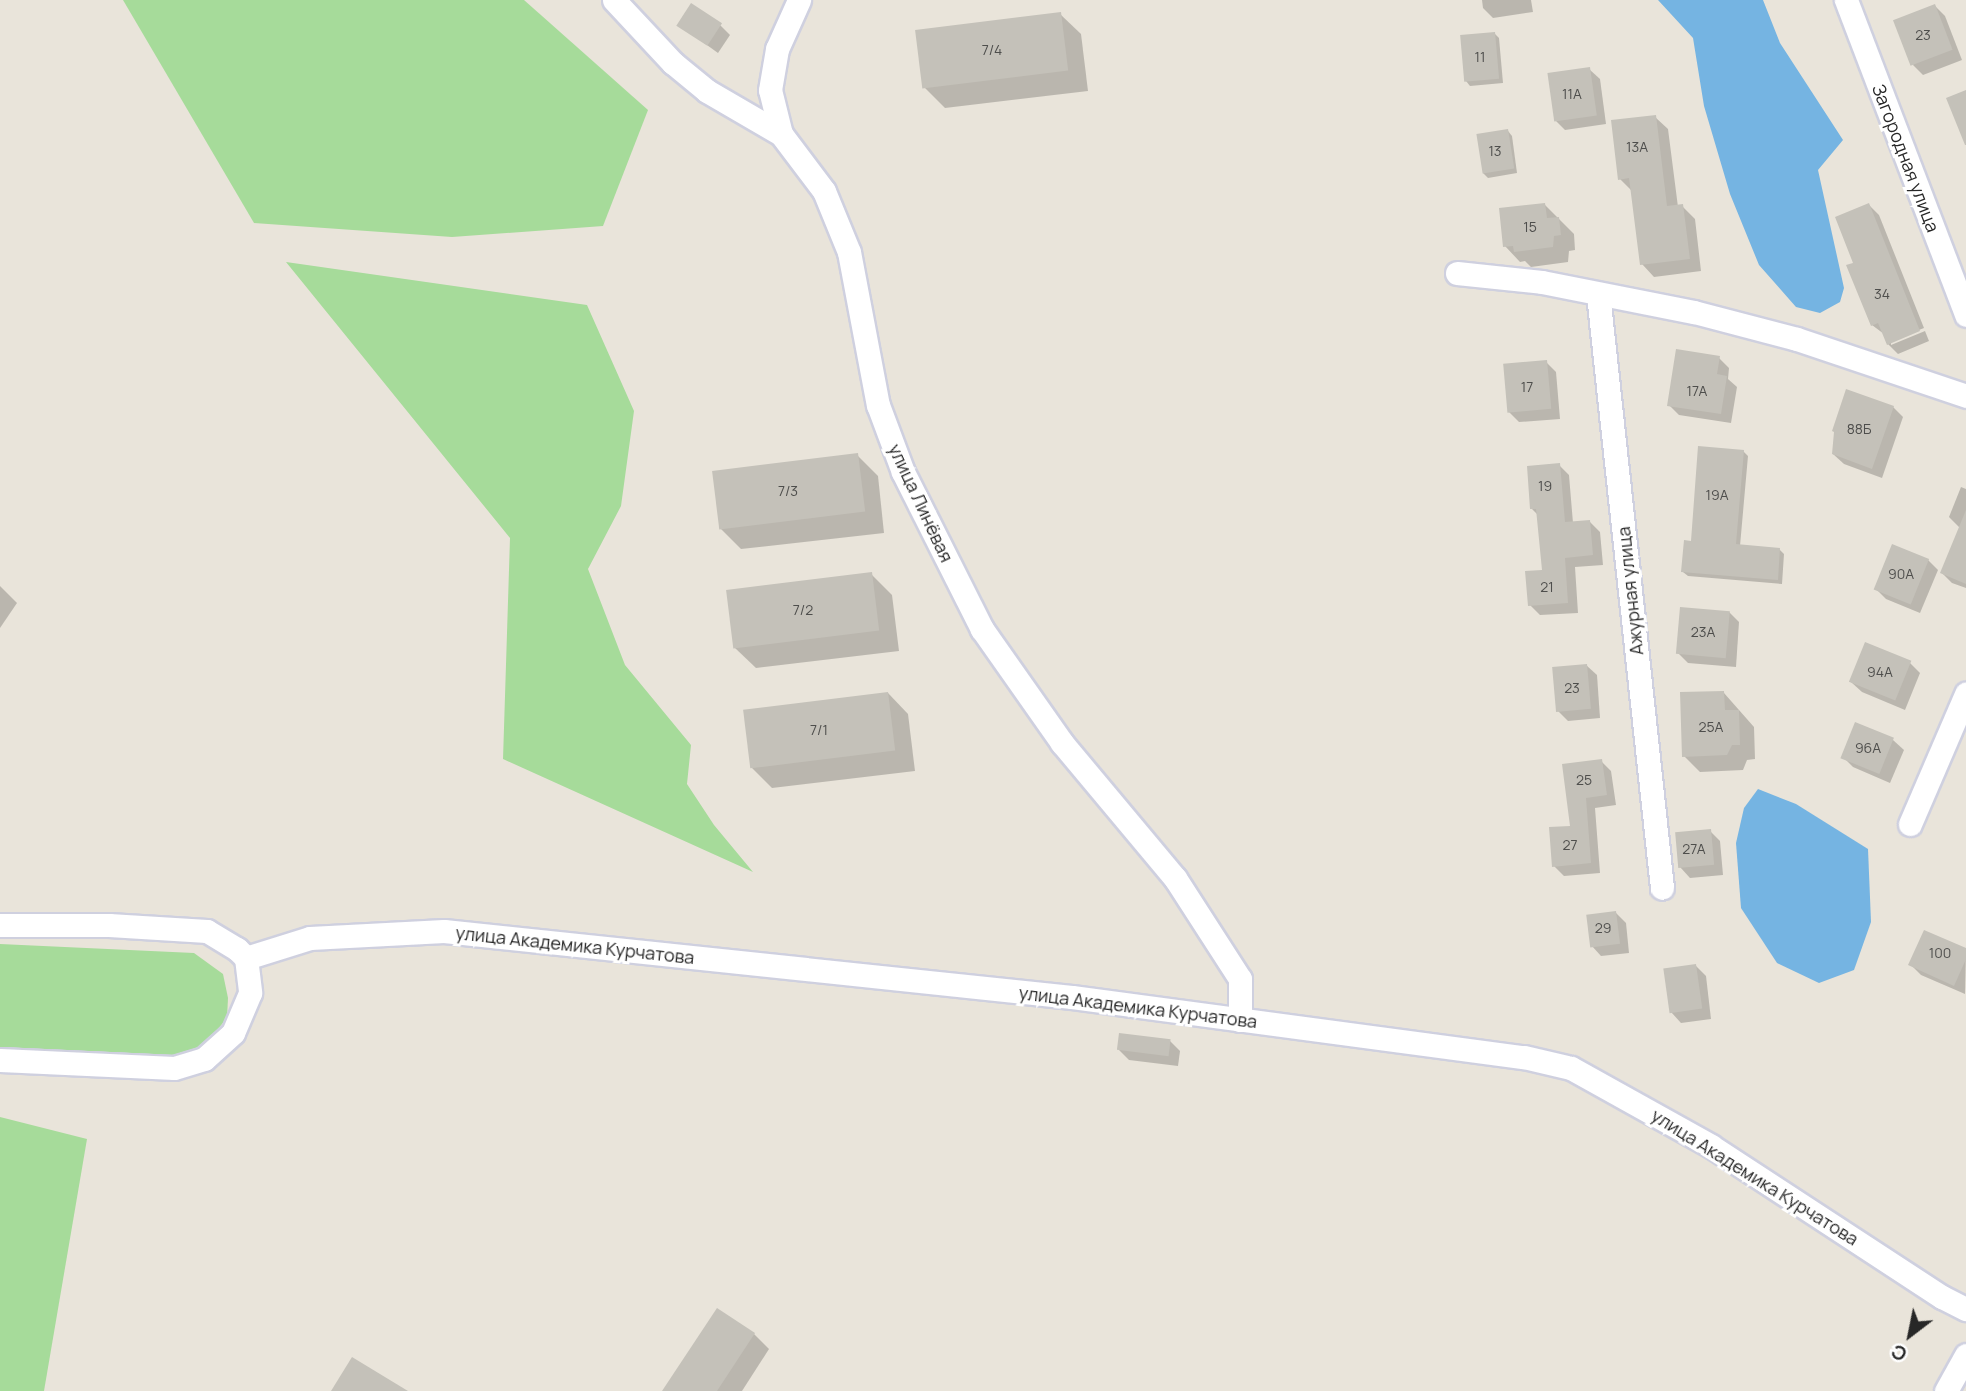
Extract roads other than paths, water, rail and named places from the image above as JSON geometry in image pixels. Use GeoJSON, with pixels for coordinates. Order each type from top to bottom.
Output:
{"type":"FeatureCollection","features":[{"type":"Feature","properties":{"kind":"street","name":"улица Линёвая"},"geometry":{"type":"LineString","coordinates":[[614,0],[673,63],[707,91],[781,134],[824,191],[849,252],[878,405],[903,472],[982,629],[1062,743],[1175,878],[1240,979],[1240,1020]]}},
{"type":"Feature","properties":{"kind":"street"},"geometry":{"type":"LineString","coordinates":[[781,134],[770,90],[777,49],[799,0]]}},
{"type":"Feature","properties":{"kind":"street","name":"Загородная улица"},"geometry":{"type":"LineString","coordinates":[[1846,0],[1966,315]]}},
{"type":"Feature","properties":{"kind":"street"},"geometry":{"type":"LineString","coordinates":[[1457,273],[1542,282],[1694,312],[1797,339],[1966,396]]}},
{"type":"Feature","properties":{"kind":"street","name":"Ажурная улица"},"geometry":{"type":"LineString","coordinates":[[1598,294],[1662,888]]}},
{"type":"Feature","properties":{"kind":"street"},"geometry":{"type":"LineString","coordinates":[[1910,824],[1966,694]]}},
{"type":"Feature","properties":{"kind":"street"},"geometry":{"type":"LineString","coordinates":[[0,925],[109,925],[207,931],[237,949],[246,958],[250,993],[233,1033],[204,1059],[174,1068],[99,1062],[4,1064]]}},
{"type":"Feature","properties":{"kind":"street","name":"улица Академика Курчатова"},"geometry":{"type":"LineString","coordinates":[[246,958],[310,939],[444,931],[1072,997],[1524,1056],[1571,1068],[1711,1146],[1942,1297],[1966,1309]]}},
{"type":"Feature","properties":{"kind":"street"},"geometry":{"type":"LineString","coordinates":[[1946,1391],[1966,1355]]}},
{"type":"Feature","properties":{"kind":"water"},"geometry":{"type":"Polygon","coordinates":[[[1658,0],[1763,0],[1780,43],[1843,140],[1818,170],[1844,288],[1840,302],[1820,313],[1796,307],[1759,265],[1730,194],[1704,106],[1693,38],[1658,0]]]}},
{"type":"Feature","properties":{"kind":"water"},"geometry":{"type":"Polygon","coordinates":[[[1758,789],[1796,804],[1868,849],[1871,922],[1854,970],[1819,983],[1777,963],[1741,908],[1736,843],[1744,808],[1758,789]]]}}]}
